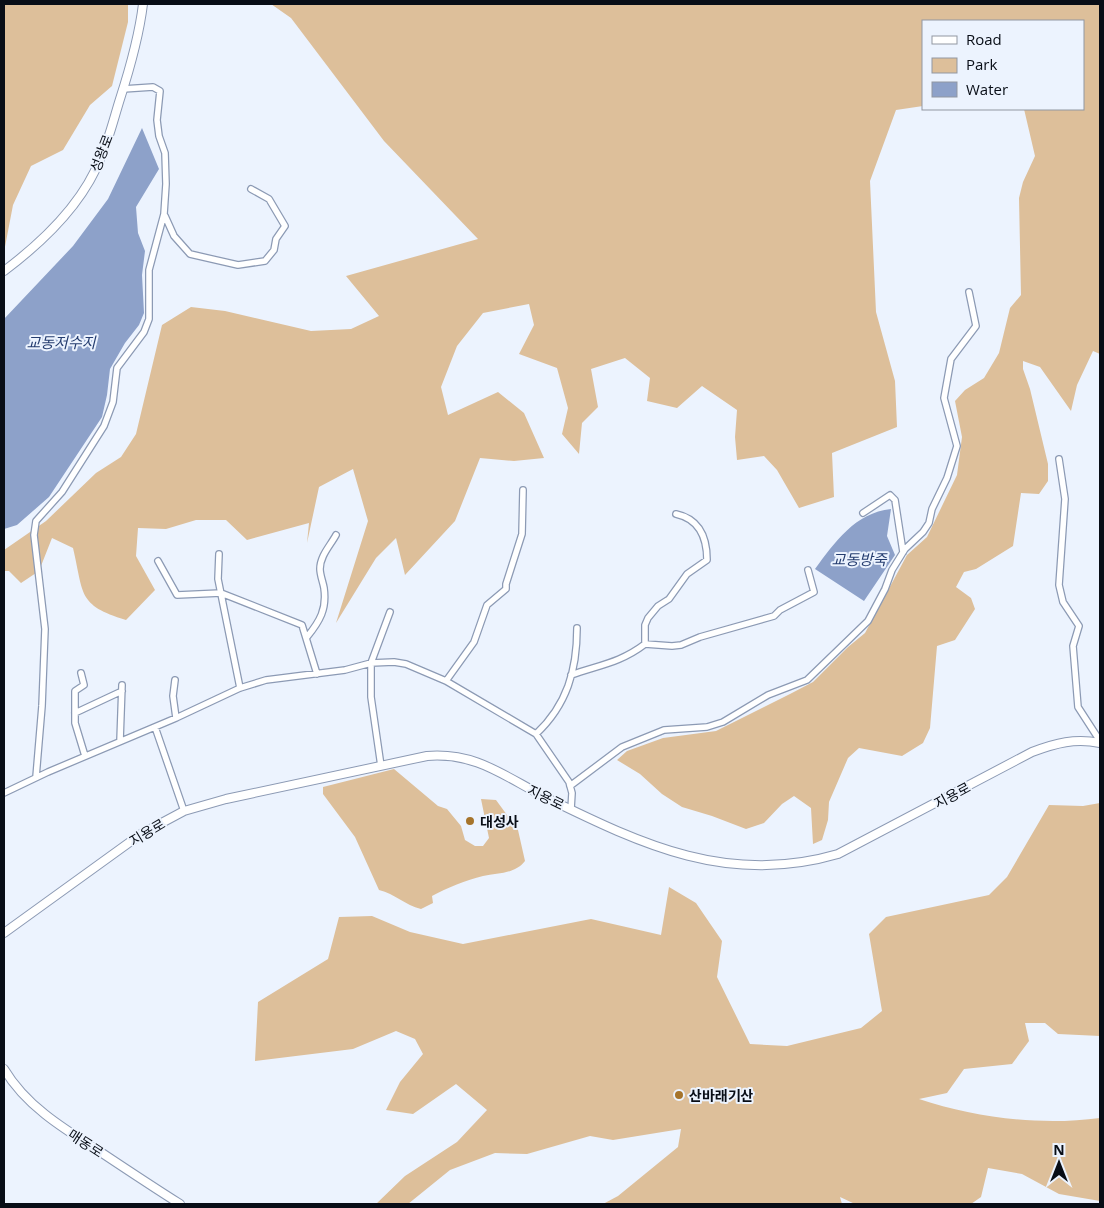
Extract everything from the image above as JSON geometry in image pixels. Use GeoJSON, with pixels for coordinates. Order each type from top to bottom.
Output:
{"type":"FeatureCollection","features":[{"type":"Feature","properties":{"kind":"street","name":"성왕로"},"geometry":{"type":"LineString","coordinates":[[4,271],[54,228],[90,180],[102,157],[139,35],[143,4]]}},
{"type":"Feature","properties":{"kind":"street"},"geometry":{"type":"LineString","coordinates":[[36,777],[42,706],[45,629],[34,535],[35,525],[40,515],[62,492],[104,426],[113,402],[117,368],[147,326],[150,310],[150,265],[164,214],[166,167],[157,120],[160,91],[153,87],[123,89]]}},
{"type":"Feature","properties":{"kind":"street"},"geometry":{"type":"LineString","coordinates":[[164,214],[174,236],[190,254],[238,265],[260,263],[270,255],[285,226],[269,199],[251,189]]}},
{"type":"Feature","properties":{"kind":"street"},"geometry":{"type":"LineString","coordinates":[[570,786],[622,747],[664,730],[707,727],[723,722],[768,695],[807,680],[868,621],[885,589],[892,570],[903,552],[929,523],[932,509],[948,478],[957,446],[944,398],[951,360],[976,326],[969,292]]}},
{"type":"Feature","properties":{"kind":"street"},"geometry":{"type":"LineString","coordinates":[[1059,458],[1065,499],[1059,585],[1063,602],[1078,626],[1073,646],[1078,707],[1100,742]]}},
{"type":"Feature","properties":{"kind":"street"},"geometry":{"type":"LineString","coordinates":[[446,681],[474,642],[487,605],[506,589],[522,534],[523,490]]}},
{"type":"Feature","properties":{"kind":"street"},"geometry":{"type":"LineString","coordinates":[[863,512],[890,495],[895,500],[903,552]]}},
{"type":"Feature","properties":{"kind":"street"},"geometry":{"type":"LineString","coordinates":[[645,644],[645,625],[648,618],[658,606],[668,599],[687,574],[707,560],[704,537],[697,523],[687,516],[676,514]]}},
{"type":"Feature","properties":{"kind":"street"},"geometry":{"type":"LineString","coordinates":[[307,637],[320,621],[325,609],[324,587],[319,567],[325,550],[336,535]]}},
{"type":"Feature","properties":{"kind":"street"},"geometry":{"type":"LineString","coordinates":[[219,554],[217,571],[240,688]]}},
{"type":"Feature","properties":{"kind":"street"},"geometry":{"type":"LineString","coordinates":[[158,561],[177,594],[221,593],[302,625],[307,637],[316,674]]}},
{"type":"Feature","properties":{"kind":"street"},"geometry":{"type":"LineString","coordinates":[[571,675],[602,667],[628,657],[645,644],[681,645],[700,637],[774,616],[780,610],[814,592],[808,570]]}},
{"type":"Feature","properties":{"kind":"street"},"geometry":{"type":"LineString","coordinates":[[381,766],[371,696],[371,663],[390,612]]}},
{"type":"Feature","properties":{"kind":"street"},"geometry":{"type":"LineString","coordinates":[[536,734],[552,719],[560,707],[571,675],[577,648],[577,628]]}},
{"type":"Feature","properties":{"kind":"street"},"geometry":{"type":"LineString","coordinates":[[4,793],[36,777],[176,718],[240,688],[266,680],[316,674],[371,663],[406,664],[446,681],[536,734],[551,754],[570,786],[571,809]]}},
{"type":"Feature","properties":{"kind":"street"},"geometry":{"type":"LineString","coordinates":[[81,674],[84,685],[75,691],[75,723],[85,756]]}},
{"type":"Feature","properties":{"kind":"street"},"geometry":{"type":"LineString","coordinates":[[175,680],[172,696],[176,718]]}},
{"type":"Feature","properties":{"kind":"street"},"geometry":{"type":"LineString","coordinates":[[75,713],[122,688],[120,741]]}},
{"type":"Feature","properties":{"kind":"street"},"geometry":{"type":"LineString","coordinates":[[155,727],[184,811]]}},
{"type":"Feature","properties":{"kind":"street","name":"지용로"},"geometry":{"type":"LineString","coordinates":[[4,933],[140,834],[184,811],[204,804],[427,756],[464,757],[644,843],[713,863],[736,866],[769,866],[803,862],[838,854],[876,836],[1032,752],[1057,743],[1074,740],[1100,742]]}},
{"type":"Feature","properties":{"kind":"street","name":"매동로"},"geometry":{"type":"LineString","coordinates":[[4,1069],[10,1079],[33,1104],[61,1126],[180,1204]]}},
{"type":"Feature","properties":{"kind":"green space"},"geometry":{"type":"Polygon","coordinates":[[[4,4],[128,4],[128,22],[112,86],[90,105],[63,150],[31,166],[13,205],[4,252],[4,4]]]}},
{"type":"Feature","properties":{"kind":"green space"},"geometry":{"type":"Polygon","coordinates":[[[271,4],[1100,4],[1100,354],[1093,351],[1077,385],[1071,411],[1040,367],[1023,361],[1023,369],[1030,389],[1048,464],[1048,481],[1039,494],[1021,493],[1013,546],[976,569],[964,572],[956,587],[971,598],[975,609],[955,640],[937,646],[930,728],[923,743],[902,756],[859,748],[848,758],[829,802],[828,820],[822,840],[813,844],[811,808],[794,796],[782,804],[764,823],[746,829],[682,807],[662,794],[640,774],[617,760],[627,751],[663,738],[716,731],[813,682],[865,633],[907,555],[927,537],[957,475],[962,437],[955,401],[965,390],[984,378],[999,353],[1010,308],[1021,295],[1019,198],[1023,182],[1035,156],[1024,110],[1084,110],[1084,20],[922,20],[922,106],[896,110],[870,181],[876,312],[895,381],[897,427],[832,453],[834,497],[799,508],[777,470],[764,456],[737,460],[735,437],[737,410],[702,386],[677,408],[647,401],[650,378],[625,358],[591,369],[598,407],[582,423],[579,454],[562,434],[568,408],[557,368],[519,354],[534,325],[529,304],[483,313],[457,346],[441,387],[448,415],[498,392],[524,413],[544,458],[514,461],[480,458],[455,521],[405,575],[396,538],[376,558],[336,623],[368,521],[353,469],[319,487],[307,543],[309,523],[247,540],[226,520],[196,520],[166,529],[138,528],[136,556],[155,590],[126,620],[99,609],[91,603],[85,596],[82,587],[73,548],[52,538],[39,571],[21,583],[9,571],[4,571],[4,550],[46,521],[96,473],[121,457],[136,434],[162,325],[191,307],[225,311],[311,331],[351,329],[379,316],[346,276],[478,239],[384,141],[291,18],[271,4]]]}},
{"type":"Feature","properties":{"kind":"green space"},"geometry":{"type":"Polygon","coordinates":[[[394,769],[438,806],[447,809],[461,826],[465,840],[475,846],[483,846],[489,838],[481,799],[496,800],[518,830],[525,861],[511,871],[483,876],[444,890],[432,896],[433,903],[421,909],[379,890],[355,837],[323,794],[323,787],[394,769]]]}},
{"type":"Feature","properties":{"kind":"green space"},"geometry":{"type":"Polygon","coordinates":[[[1100,803],[1100,1036],[1058,1034],[1045,1023],[1025,1023],[1029,1041],[1012,1064],[964,1069],[947,1093],[919,1099],[963,1111],[1009,1119],[1055,1121],[1100,1118],[1100,1201],[1059,1194],[1022,1174],[988,1168],[981,1197],[971,1204],[855,1204],[840,1197],[842,1204],[603,1204],[618,1196],[678,1147],[681,1129],[613,1140],[590,1136],[527,1154],[495,1153],[450,1170],[408,1204],[376,1204],[405,1176],[457,1142],[487,1110],[456,1084],[413,1114],[386,1110],[400,1082],[423,1054],[415,1039],[396,1031],[353,1049],[255,1061],[258,1002],[328,959],[339,917],[372,916],[410,932],[463,944],[591,919],[661,935],[669,887],[696,903],[722,941],[717,977],[750,1044],[787,1046],[861,1028],[882,1011],[869,934],[886,917],[989,895],[1007,877],[1049,805],[1083,806],[1100,803]]]}},
{"type":"Feature","properties":{"kind":"water","name":"교동저수지"},"geometry":{"type":"Polygon","coordinates":[[[142,128],[159,169],[136,207],[138,233],[145,251],[142,275],[144,313],[139,325],[125,343],[110,369],[102,417],[49,497],[17,525],[4,529],[4,319],[73,246],[108,199],[142,128]]]}},
{"type":"Feature","properties":{"kind":"water","name":"교동방죽"},"geometry":{"type":"Polygon","coordinates":[[[891,509],[887,536],[895,555],[864,601],[815,569],[847,530],[867,516],[891,509]]]}},
{"type":"Feature","properties":{"kind":"place","name":"대성사"},"geometry":{"type":"Point","coordinates":[470,821]}},
{"type":"Feature","properties":{"kind":"place","name":"산바래기산"},"geometry":{"type":"Point","coordinates":[679,1095]}}]}
